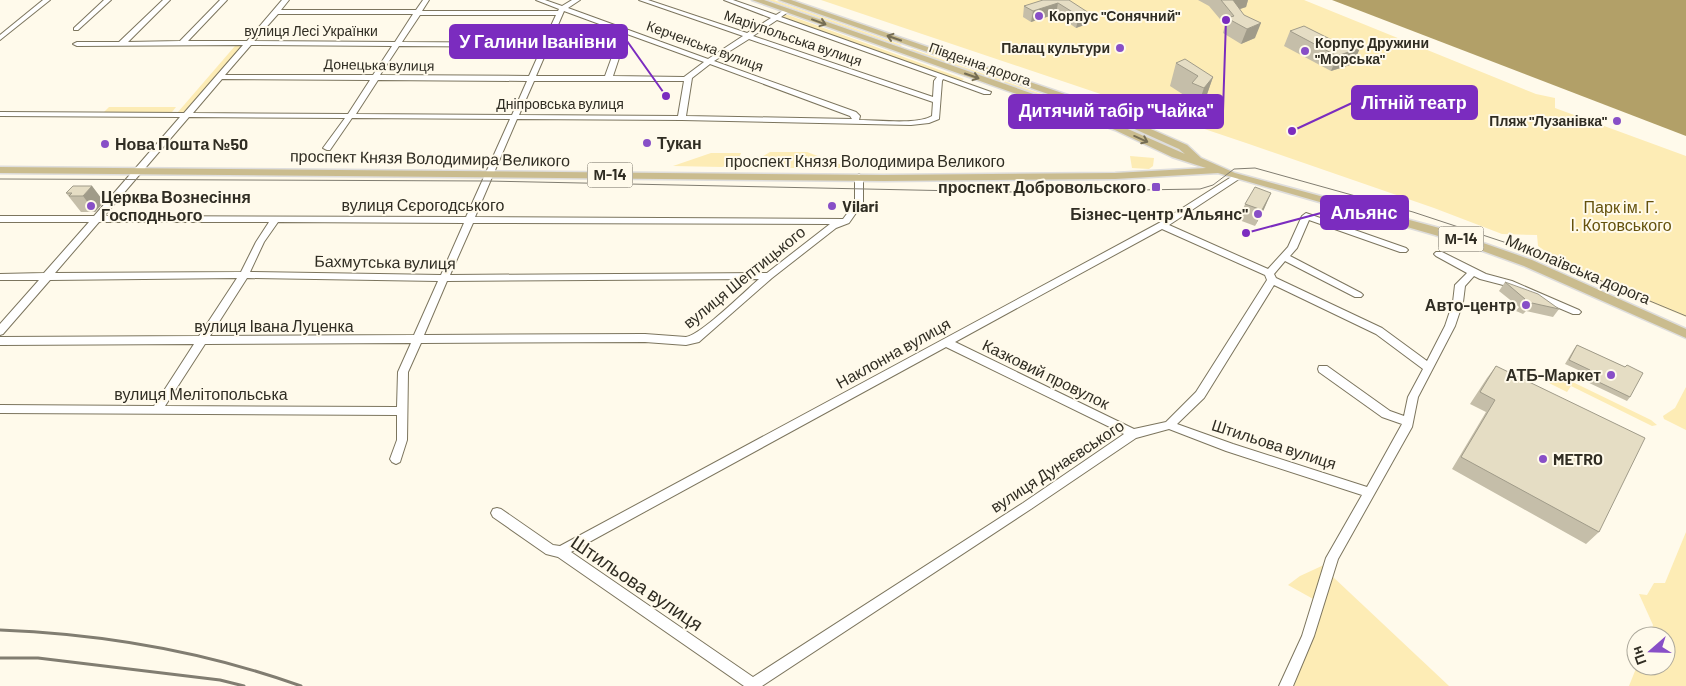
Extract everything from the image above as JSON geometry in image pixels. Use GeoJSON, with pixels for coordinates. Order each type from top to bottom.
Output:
{"type":"FeatureCollection","features":[{"type":"Feature","properties":{"kind":"main road","name":"Південна дорога"},"geometry":{"type":"LineString","coordinates":[[756,0],[1071,110],[1118,128],[1176,155],[1197,160]]}},
{"type":"Feature","properties":{"kind":"main road","name":"Південна дорога"},"geometry":{"type":"LineString","coordinates":[[782,0],[1121,118],[1183,146],[1197,160]]}},
{"type":"Feature","properties":{"kind":"main road"},"geometry":{"type":"LineString","coordinates":[[903,52],[913,45]]}},
{"type":"Feature","properties":{"kind":"main road","name":"Миколаївська дорога"},"geometry":{"type":"LineString","coordinates":[[1197,160],[1236,177],[1484,247],[1528,263],[1686,334]]}},
{"type":"Feature","properties":{"kind":"main road","name":"проспект Князя Володимира Великого"},"geometry":{"type":"LineString","coordinates":[[0,170],[859,178],[1115,176],[1219,170]]}},
{"type":"Feature","properties":{"kind":"street"},"geometry":{"type":"LineString","coordinates":[[0,38],[48,0]]}},
{"type":"Feature","properties":{"kind":"street"},"geometry":{"type":"LineString","coordinates":[[76,28],[108,0]]}},
{"type":"Feature","properties":{"kind":"street"},"geometry":{"type":"LineString","coordinates":[[121,44],[167,0]]}},
{"type":"Feature","properties":{"kind":"street"},"geometry":{"type":"LineString","coordinates":[[181,44],[224,0]]}},
{"type":"Feature","properties":{"kind":"street"},"geometry":{"type":"LineString","coordinates":[[0,331],[286,0]]}},
{"type":"Feature","properties":{"kind":"street"},"geometry":{"type":"LineString","coordinates":[[327,148],[351,115],[426,0]]}},
{"type":"Feature","properties":{"kind":"street","name":"Керченська вулиця"},"geometry":{"type":"LineString","coordinates":[[539,0],[561,11],[625,30],[853,114],[856,118],[855,122]]}},
{"type":"Feature","properties":{"kind":"street"},"geometry":{"type":"LineString","coordinates":[[396,459],[402,440],[403,372],[561,11],[577,0]]}},
{"type":"Feature","properties":{"kind":"street","name":"Маріупольська вулиця"},"geometry":{"type":"LineString","coordinates":[[642,0],[936,100]]}},
{"type":"Feature","properties":{"kind":"street"},"geometry":{"type":"LineString","coordinates":[[727,0],[987,92]]}},
{"type":"Feature","properties":{"kind":"street"},"geometry":{"type":"LineString","coordinates":[[276,12],[561,11]]}},
{"type":"Feature","properties":{"kind":"street"},"geometry":{"type":"LineString","coordinates":[[682,118],[688,79],[710,61],[786,11]]}},
{"type":"Feature","properties":{"kind":"street"},"geometry":{"type":"LineString","coordinates":[[608,79],[625,30]]}},
{"type":"Feature","properties":{"kind":"street","name":"вулиця Лесі Українки"},"geometry":{"type":"LineString","coordinates":[[77,44],[546,45]]}},
{"type":"Feature","properties":{"kind":"street","name":"Донецька вулиця"},"geometry":{"type":"LineString","coordinates":[[219,76],[688,79]]}},
{"type":"Feature","properties":{"kind":"street"},"geometry":{"type":"LineString","coordinates":[[936,100],[938,81],[942,76]]}},
{"type":"Feature","properties":{"kind":"street","name":"Дніпровська вулиця"},"geometry":{"type":"LineString","coordinates":[[0,114],[682,118],[911,123],[932,120],[937,116],[936,100]]}},
{"type":"Feature","properties":{"kind":"street","name":"Наклонна вулиця"},"geometry":{"type":"LineString","coordinates":[[561,552],[1162,225],[1236,177]]}},
{"type":"Feature","properties":{"kind":"street","name":"вулиця Шептицького"},"geometry":{"type":"LineString","coordinates":[[549,339],[644,338],[691,340],[706,331],[769,276],[833,226],[846,221],[859,203],[859,178]]}},
{"type":"Feature","properties":{"kind":"street"},"geometry":{"type":"LineString","coordinates":[[1169,425],[1200,395],[1270,277],[1292,248],[1306,216],[1403,250]]}},
{"type":"Feature","properties":{"kind":"street","name":"вулиця Сєрогодського"},"geometry":{"type":"LineString","coordinates":[[0,219],[846,221]]}},
{"type":"Feature","properties":{"kind":"street"},"geometry":{"type":"LineString","coordinates":[[157,410],[244,276],[260,242],[275,220]]}},
{"type":"Feature","properties":{"kind":"street"},"geometry":{"type":"LineString","coordinates":[[1162,225],[1379,332],[1429,368]]}},
{"type":"Feature","properties":{"kind":"street"},"geometry":{"type":"LineString","coordinates":[[1439,254],[1473,272],[1509,283],[1576,312]]}},
{"type":"Feature","properties":{"kind":"street"},"geometry":{"type":"LineString","coordinates":[[1285,257],[1358,295]]}},
{"type":"Feature","properties":{"kind":"street"},"geometry":{"type":"LineString","coordinates":[[1286,686],[1308,636],[1332,558],[1408,422],[1413,397],[1450,326],[1458,302],[1460,285],[1473,272]]}},
{"type":"Feature","properties":{"kind":"street","name":"Бахмутська вулиця"},"geometry":{"type":"LineString","coordinates":[[0,277],[244,276],[444,278],[769,276]]}},
{"type":"Feature","properties":{"kind":"street","name":"вулиця Івана Луценка"},"geometry":{"type":"LineString","coordinates":[[0,341],[549,339]]}},
{"type":"Feature","properties":{"kind":"street","name":"Казковий провулок"},"geometry":{"type":"LineString","coordinates":[[945,342],[1133,434]]}},
{"type":"Feature","properties":{"kind":"street"},"geometry":{"type":"LineString","coordinates":[[1324,369],[1386,414],[1408,422]]}},
{"type":"Feature","properties":{"kind":"street","name":"вулиця Мелітопольська"},"geometry":{"type":"LineString","coordinates":[[0,409],[402,411]]}},
{"type":"Feature","properties":{"kind":"street","name":"вулиця Дунаєвського"},"geometry":{"type":"LineString","coordinates":[[754,685],[1027,506],[1133,434],[1169,425]]}},
{"type":"Feature","properties":{"kind":"street","name":"Штильова вулиця"},"geometry":{"type":"LineString","coordinates":[[1169,425],[1230,448],[1369,492]]}},
{"type":"Feature","properties":{"kind":"street","name":"Штильова вулиця"},"geometry":{"type":"LineString","coordinates":[[497,513],[550,550],[561,552],[754,685]]}},
{"type":"Feature","properties":{"kind":"green space"},"geometry":{"type":"Polygon","coordinates":[[[768,0],[774,0],[902,45],[900,46],[768,0]]]}},
{"type":"Feature","properties":{"kind":"green space","name":"Парк ім. Г. І. Котовського"},"geometry":{"type":"Polygon","coordinates":[[[821,0],[1304,0],[1536,94],[1555,98],[1555,108],[1686,156],[1686,317],[1571,269],[1538,246],[1537,235],[1502,234],[1434,208],[1249,144],[821,0]]]}},
{"type":"Feature","properties":{"kind":"green space"},"geometry":{"type":"Polygon","coordinates":[[[783,15],[788,15],[964,79],[961,81],[782,19],[783,15]]]}},
{"type":"Feature","properties":{"kind":"green space"},"geometry":{"type":"Polygon","coordinates":[[[235,46],[243,46],[186,112],[178,112],[235,46]]]}},
{"type":"Feature","properties":{"kind":"green space"},"geometry":{"type":"Polygon","coordinates":[[[912,49],[1100,114],[1163,141],[1162,143],[1112,121],[910,50],[912,49]]]}},
{"type":"Feature","properties":{"kind":"green space"},"geometry":{"type":"Polygon","coordinates":[[[109,107],[176,107],[172,112],[104,112],[109,107]]]}},
{"type":"Feature","properties":{"kind":"green space"},"geometry":{"type":"Polygon","coordinates":[[[770,152],[807,152],[850,168],[743,168],[770,152]]]}},
{"type":"Feature","properties":{"kind":"green space"},"geometry":{"type":"Polygon","coordinates":[[[711,153],[741,153],[737,163],[722,167],[673,166],[711,153]]]}},
{"type":"Feature","properties":{"kind":"green space"},"geometry":{"type":"Polygon","coordinates":[[[1130,156],[1154,158],[1153,166],[1149,169],[1132,168],[1130,156]]]}},
{"type":"Feature","properties":{"kind":"green space"},"geometry":{"type":"Polygon","coordinates":[[[1546,371],[1552,372],[1651,420],[1657,425],[1652,426],[1571,386],[1567,392],[1543,380],[1542,375],[1546,371]]]}},
{"type":"Feature","properties":{"kind":"green space"},"geometry":{"type":"Polygon","coordinates":[[[1686,387],[1686,430],[1664,419],[1663,416],[1675,408],[1686,387]]]}},
{"type":"Feature","properties":{"kind":"green space"},"geometry":{"type":"Polygon","coordinates":[[[1686,532],[1686,686],[1629,686],[1633,676],[1676,676],[1676,626],[1653,626],[1639,594],[1647,595],[1654,583],[1665,583],[1686,532]]]}},
{"type":"Feature","properties":{"kind":"green space"},"geometry":{"type":"Polygon","coordinates":[[[1326,564],[1315,600],[1288,585],[1300,576],[1326,564]]]}},
{"type":"Feature","properties":{"kind":"green space"},"geometry":{"type":"Polygon","coordinates":[[[1332,576],[1449,686],[1294,686],[1332,576]]]}},
{"type":"Feature","properties":{"kind":"shaded area"},"geometry":{"type":"Polygon","coordinates":[[[1332,0],[1686,0],[1686,136],[1332,0]]]}},
{"type":"Feature","properties":{"kind":"building"},"geometry":{"type":"Polygon","coordinates":[[[1043,0],[1069,0],[1089,13],[1079,16],[1058,3],[1033,11],[1024,6],[1043,0]]]}},
{"type":"Feature","properties":{"kind":"building"},"geometry":{"type":"Polygon","coordinates":[[[1221,0],[1233,0],[1244,15],[1261,23],[1247,29],[1227,18],[1234,16],[1221,0]]]}},
{"type":"Feature","properties":{"kind":"building"},"geometry":{"type":"Polygon","coordinates":[[[1304,26],[1340,44],[1348,42],[1360,48],[1337,56],[1290,31],[1304,26]]]}},
{"type":"Feature","properties":{"kind":"building"},"geometry":{"type":"Polygon","coordinates":[[[1185,59],[1213,77],[1204,88],[1192,83],[1198,76],[1176,63],[1185,59]]]}},
{"type":"Feature","properties":{"kind":"building"},"geometry":{"type":"Polygon","coordinates":[[[73,186],[92,186],[83,196],[69,196],[72,193],[66,193],[73,186]]]}},
{"type":"Feature","properties":{"kind":"building"},"geometry":{"type":"Polygon","coordinates":[[[1255,187],[1271,193],[1262,210],[1245,204],[1255,187]]]}},
{"type":"Feature","properties":{"kind":"building"},"geometry":{"type":"Polygon","coordinates":[[[1505,282],[1538,294],[1559,309],[1532,303],[1529,306],[1522,303],[1525,299],[1505,282]]]}},
{"type":"Feature","properties":{"kind":"building","name":"АТБ-Маркет"},"geometry":{"type":"Polygon","coordinates":[[[1577,345],[1625,367],[1627,365],[1643,373],[1630,397],[1586,376],[1590,370],[1569,360],[1577,345]]]}},
{"type":"Feature","properties":{"kind":"building","name":"METRO"},"geometry":{"type":"Polygon","coordinates":[[[1496,366],[1645,438],[1599,532],[1461,457],[1495,400],[1480,392],[1496,366]]]}},
{"type":"Feature","properties":{"kind":"tram line"},"geometry":{"type":"LineString","coordinates":[[0,179],[487,181],[1007,192],[1200,189],[1213,185],[1234,169],[1255,168],[1413,212],[1522,248],[1686,316]]}},
{"type":"Feature","properties":{"kind":"railway"},"geometry":{"type":"LineString","coordinates":[[0,630],[39,632],[153,646],[227,663],[301,686]]}},
{"type":"Feature","properties":{"kind":"railway"},"geometry":{"type":"LineString","coordinates":[[0,658],[38,658],[220,680],[244,686]]}},
{"type":"Feature","properties":{"kind":"place","name":"Корпус \"Сонячний\""},"geometry":{"type":"Point","coordinates":[1039,16]}},
{"type":"Feature","properties":{"kind":"place","name":"Дитячий табір \"Чайка\""},"geometry":{"type":"Point","coordinates":[1226,20]}},
{"type":"Feature","properties":{"kind":"place","name":"Палац культури"},"geometry":{"type":"Point","coordinates":[1120,48]}},
{"type":"Feature","properties":{"kind":"place","name":"Корпус Дружини \"Морська\""},"geometry":{"type":"Point","coordinates":[1305,51]}},
{"type":"Feature","properties":{"kind":"place","name":"У Галини Іванівни"},"geometry":{"type":"Point","coordinates":[666,96]}},
{"type":"Feature","properties":{"kind":"place","name":"Пляж \"Лузанівка\""},"geometry":{"type":"Point","coordinates":[1617,121]}},
{"type":"Feature","properties":{"kind":"place","name":"Літній театр"},"geometry":{"type":"Point","coordinates":[1292,131]}},
{"type":"Feature","properties":{"kind":"place","name":"Тукан"},"geometry":{"type":"Point","coordinates":[647,143]}},
{"type":"Feature","properties":{"kind":"place","name":"Нова Пошта №50"},"geometry":{"type":"Point","coordinates":[105,144]}},
{"type":"Feature","properties":{"kind":"place","name":"проспект Добровольского"},"geometry":{"type":"Point","coordinates":[1156,187]}},
{"type":"Feature","properties":{"kind":"place","name":"Церква Вознесіння Господнього"},"geometry":{"type":"Point","coordinates":[91,206]}},
{"type":"Feature","properties":{"kind":"place","name":"Vilari"},"geometry":{"type":"Point","coordinates":[832,206]}},
{"type":"Feature","properties":{"kind":"place","name":"Бізнес-центр \"Альянс\""},"geometry":{"type":"Point","coordinates":[1258,214]}},
{"type":"Feature","properties":{"kind":"place","name":"Альянс"},"geometry":{"type":"Point","coordinates":[1246,233]}},
{"type":"Feature","properties":{"kind":"place","name":"Авто-центр"},"geometry":{"type":"Point","coordinates":[1526,305]}},
{"type":"Feature","properties":{"kind":"place","name":"АТБ-Маркет"},"geometry":{"type":"Point","coordinates":[1611,375]}},
{"type":"Feature","properties":{"kind":"place","name":"METRO"},"geometry":{"type":"Point","coordinates":[1543,459]}}]}
